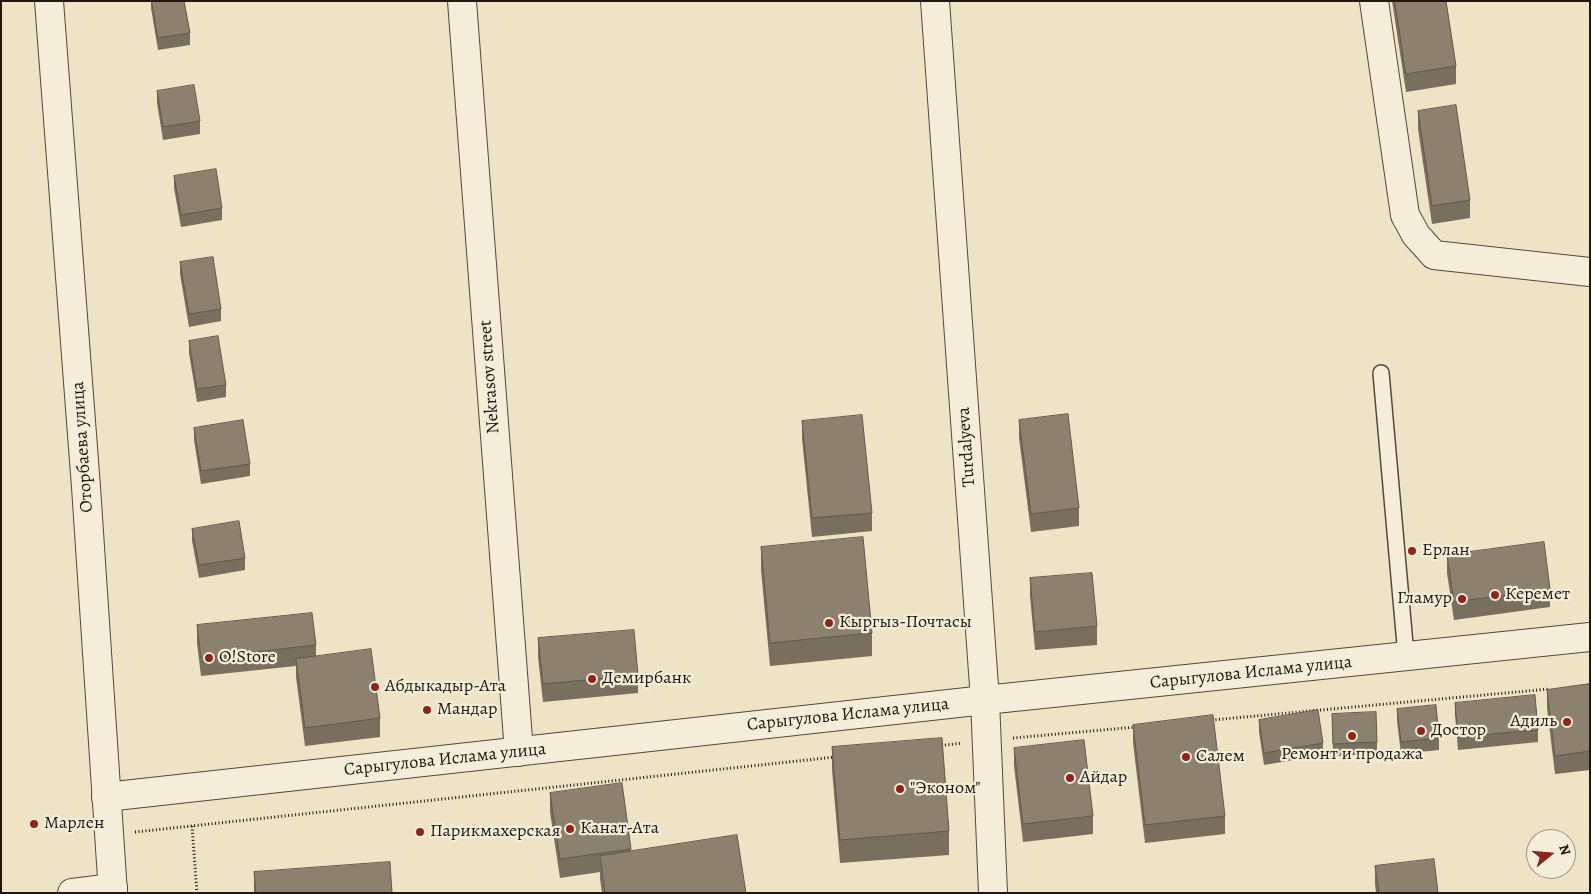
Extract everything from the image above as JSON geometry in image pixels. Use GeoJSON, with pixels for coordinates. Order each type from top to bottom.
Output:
{"type":"FeatureCollection","features":[{"type":"Feature","properties":{"kind":"street","name":"Оторбаева улица"},"geometry":{"type":"LineString","coordinates":[[49,1],[86,487],[113,890]]}},
{"type":"Feature","properties":{"kind":"street","name":"Nekrasov street"},"geometry":{"type":"LineString","coordinates":[[462,1],[519,752]]}},
{"type":"Feature","properties":{"kind":"street","name":"Turdalyeva"},"geometry":{"type":"LineString","coordinates":[[935,1],[985,700],[993,893]]}},
{"type":"Feature","properties":{"kind":"street"},"geometry":{"type":"LineString","coordinates":[[1374,1],[1405,214],[1416,235],[1434,255],[1590,272]]}},
{"type":"Feature","properties":{"kind":"street","name":"Сарыгулова Ислама улица"},"geometry":{"type":"LineString","coordinates":[[106,797],[985,700],[1590,637]]}},
{"type":"Feature","properties":{"kind":"street"},"geometry":{"type":"LineString","coordinates":[[72,893],[113,890]]}},
{"type":"Feature","properties":{"kind":"lane"},"geometry":{"type":"LineString","coordinates":[[1381,373],[1406,656]]}},
{"type":"Feature","properties":{"kind":"path"},"geometry":{"type":"LineString","coordinates":[[1204,721],[1550,689]]}},
{"type":"Feature","properties":{"kind":"path"},"geometry":{"type":"LineString","coordinates":[[937,746],[1145,726]]}},
{"type":"Feature","properties":{"kind":"path"},"geometry":{"type":"LineString","coordinates":[[109,835],[838,757]]}},
{"type":"Feature","properties":{"kind":"path"},"geometry":{"type":"LineString","coordinates":[[192,826],[197,893]]}},
{"type":"Feature","properties":{"kind":"building"},"geometry":{"type":"Polygon","coordinates":[[[152,1],[184,1],[190,33],[158,38],[152,1]]]}},
{"type":"Feature","properties":{"kind":"building"},"geometry":{"type":"Polygon","coordinates":[[[1395,1],[1446,1],[1456,66],[1406,74],[1395,1]]]}},
{"type":"Feature","properties":{"kind":"building"},"geometry":{"type":"Polygon","coordinates":[[[194,85],[200,121],[163,127],[157,91],[194,85]]]}},
{"type":"Feature","properties":{"kind":"building"},"geometry":{"type":"Polygon","coordinates":[[[1456,105],[1470,200],[1432,206],[1418,111],[1456,105]]]}},
{"type":"Feature","properties":{"kind":"building"},"geometry":{"type":"Polygon","coordinates":[[[216,169],[222,208],[181,215],[174,176],[216,169]]]}},
{"type":"Feature","properties":{"kind":"building"},"geometry":{"type":"Polygon","coordinates":[[[213,257],[221,309],[189,314],[180,262],[213,257]]]}},
{"type":"Feature","properties":{"kind":"building"},"geometry":{"type":"Polygon","coordinates":[[[218,336],[226,385],[197,389],[189,341],[218,336]]]}},
{"type":"Feature","properties":{"kind":"building"},"geometry":{"type":"Polygon","coordinates":[[[1068,414],[1079,508],[1031,514],[1019,420],[1068,414]]]}},
{"type":"Feature","properties":{"kind":"building"},"geometry":{"type":"Polygon","coordinates":[[[862,415],[872,513],[812,518],[802,421],[862,415]]]}},
{"type":"Feature","properties":{"kind":"building"},"geometry":{"type":"Polygon","coordinates":[[[243,420],[250,464],[201,471],[194,428],[243,420]]]}},
{"type":"Feature","properties":{"kind":"building"},"geometry":{"type":"Polygon","coordinates":[[[239,521],[245,558],[199,565],[192,529],[239,521]]]}},
{"type":"Feature","properties":{"kind":"building"},"geometry":{"type":"Polygon","coordinates":[[[863,537],[872,633],[770,643],[761,547],[863,537]]]}},
{"type":"Feature","properties":{"kind":"building"},"geometry":{"type":"Polygon","coordinates":[[[1544,542],[1550,589],[1454,602],[1447,555],[1544,542]]]}},
{"type":"Feature","properties":{"kind":"building"},"geometry":{"type":"Polygon","coordinates":[[[1092,573],[1097,626],[1035,632],[1030,578],[1092,573]]]}},
{"type":"Feature","properties":{"kind":"building"},"geometry":{"type":"Polygon","coordinates":[[[312,613],[316,645],[201,658],[197,625],[312,613]]]}},
{"type":"Feature","properties":{"kind":"building"},"geometry":{"type":"Polygon","coordinates":[[[634,630],[638,675],[543,684],[538,638],[634,630]]]}},
{"type":"Feature","properties":{"kind":"building"},"geometry":{"type":"Polygon","coordinates":[[[371,649],[380,718],[305,728],[296,659],[371,649]]]}},
{"type":"Feature","properties":{"kind":"building"},"geometry":{"type":"Polygon","coordinates":[[[1590,684],[1590,751],[1555,756],[1547,690],[1590,684]]]}},
{"type":"Feature","properties":{"kind":"building"},"geometry":{"type":"Polygon","coordinates":[[[1535,695],[1538,730],[1458,737],[1455,703],[1535,695]]]}},
{"type":"Feature","properties":{"kind":"building"},"geometry":{"type":"Polygon","coordinates":[[[1436,705],[1439,738],[1401,742],[1397,709],[1436,705]]]}},
{"type":"Feature","properties":{"kind":"building"},"geometry":{"type":"Polygon","coordinates":[[[1318,710],[1323,743],[1264,753],[1259,720],[1318,710]]]}},
{"type":"Feature","properties":{"kind":"building"},"geometry":{"type":"Polygon","coordinates":[[[1376,712],[1377,742],[1333,744],[1332,714],[1376,712]]]}},
{"type":"Feature","properties":{"kind":"building"},"geometry":{"type":"Polygon","coordinates":[[[1213,715],[1225,816],[1145,825],[1133,725],[1213,715]]]}},
{"type":"Feature","properties":{"kind":"building"},"geometry":{"type":"Polygon","coordinates":[[[942,738],[949,831],[840,840],[832,747],[942,738]]]}},
{"type":"Feature","properties":{"kind":"building"},"geometry":{"type":"Polygon","coordinates":[[[1084,740],[1093,816],[1023,824],[1014,748],[1084,740]]]}},
{"type":"Feature","properties":{"kind":"building"},"geometry":{"type":"Polygon","coordinates":[[[622,783],[631,849],[560,859],[550,793],[622,783]]]}},
{"type":"Feature","properties":{"kind":"building"},"geometry":{"type":"Polygon","coordinates":[[[737,835],[746,893],[605,893],[600,856],[737,835]]]}},
{"type":"Feature","properties":{"kind":"building"},"geometry":{"type":"Polygon","coordinates":[[[1434,859],[1438,893],[1379,893],[1375,866],[1434,859]]]}},
{"type":"Feature","properties":{"kind":"building"},"geometry":{"type":"Polygon","coordinates":[[[390,862],[392,893],[256,893],[254,872],[390,862]]]}},
{"type":"Feature","properties":{"kind":"place","name":"Ерлан"},"geometry":{"type":"Point","coordinates":[1412,551]}},
{"type":"Feature","properties":{"kind":"place","name":"Керемет"},"geometry":{"type":"Point","coordinates":[1495,595]}},
{"type":"Feature","properties":{"kind":"place","name":"Гламур"},"geometry":{"type":"Point","coordinates":[1462,599]}},
{"type":"Feature","properties":{"kind":"place","name":"Кыргыз-Почтасы"},"geometry":{"type":"Point","coordinates":[829,623]}},
{"type":"Feature","properties":{"kind":"place","name":"O!Store"},"geometry":{"type":"Point","coordinates":[209,658]}},
{"type":"Feature","properties":{"kind":"place","name":"Демирбанк"},"geometry":{"type":"Point","coordinates":[592,679]}},
{"type":"Feature","properties":{"kind":"place","name":"Абдыкадыр-Ата"},"geometry":{"type":"Point","coordinates":[375,687]}},
{"type":"Feature","properties":{"kind":"place","name":"Мандар"},"geometry":{"type":"Point","coordinates":[427,710]}},
{"type":"Feature","properties":{"kind":"place","name":"Адиль"},"geometry":{"type":"Point","coordinates":[1567,722]}},
{"type":"Feature","properties":{"kind":"place","name":"Достор"},"geometry":{"type":"Point","coordinates":[1421,731]}},
{"type":"Feature","properties":{"kind":"place","name":"Ремонт и продажа"},"geometry":{"type":"Point","coordinates":[1352,736]}},
{"type":"Feature","properties":{"kind":"place","name":"Салем"},"geometry":{"type":"Point","coordinates":[1186,757]}},
{"type":"Feature","properties":{"kind":"place","name":"Айдар"},"geometry":{"type":"Point","coordinates":[1070,778]}},
{"type":"Feature","properties":{"kind":"place","name":"\"Эконом\""},"geometry":{"type":"Point","coordinates":[900,789]}},
{"type":"Feature","properties":{"kind":"place","name":"Марлен"},"geometry":{"type":"Point","coordinates":[34,824]}},
{"type":"Feature","properties":{"kind":"place","name":"Канат-Ата"},"geometry":{"type":"Point","coordinates":[570,829]}},
{"type":"Feature","properties":{"kind":"place","name":"Парикмахерская"},"geometry":{"type":"Point","coordinates":[420,832]}}]}
